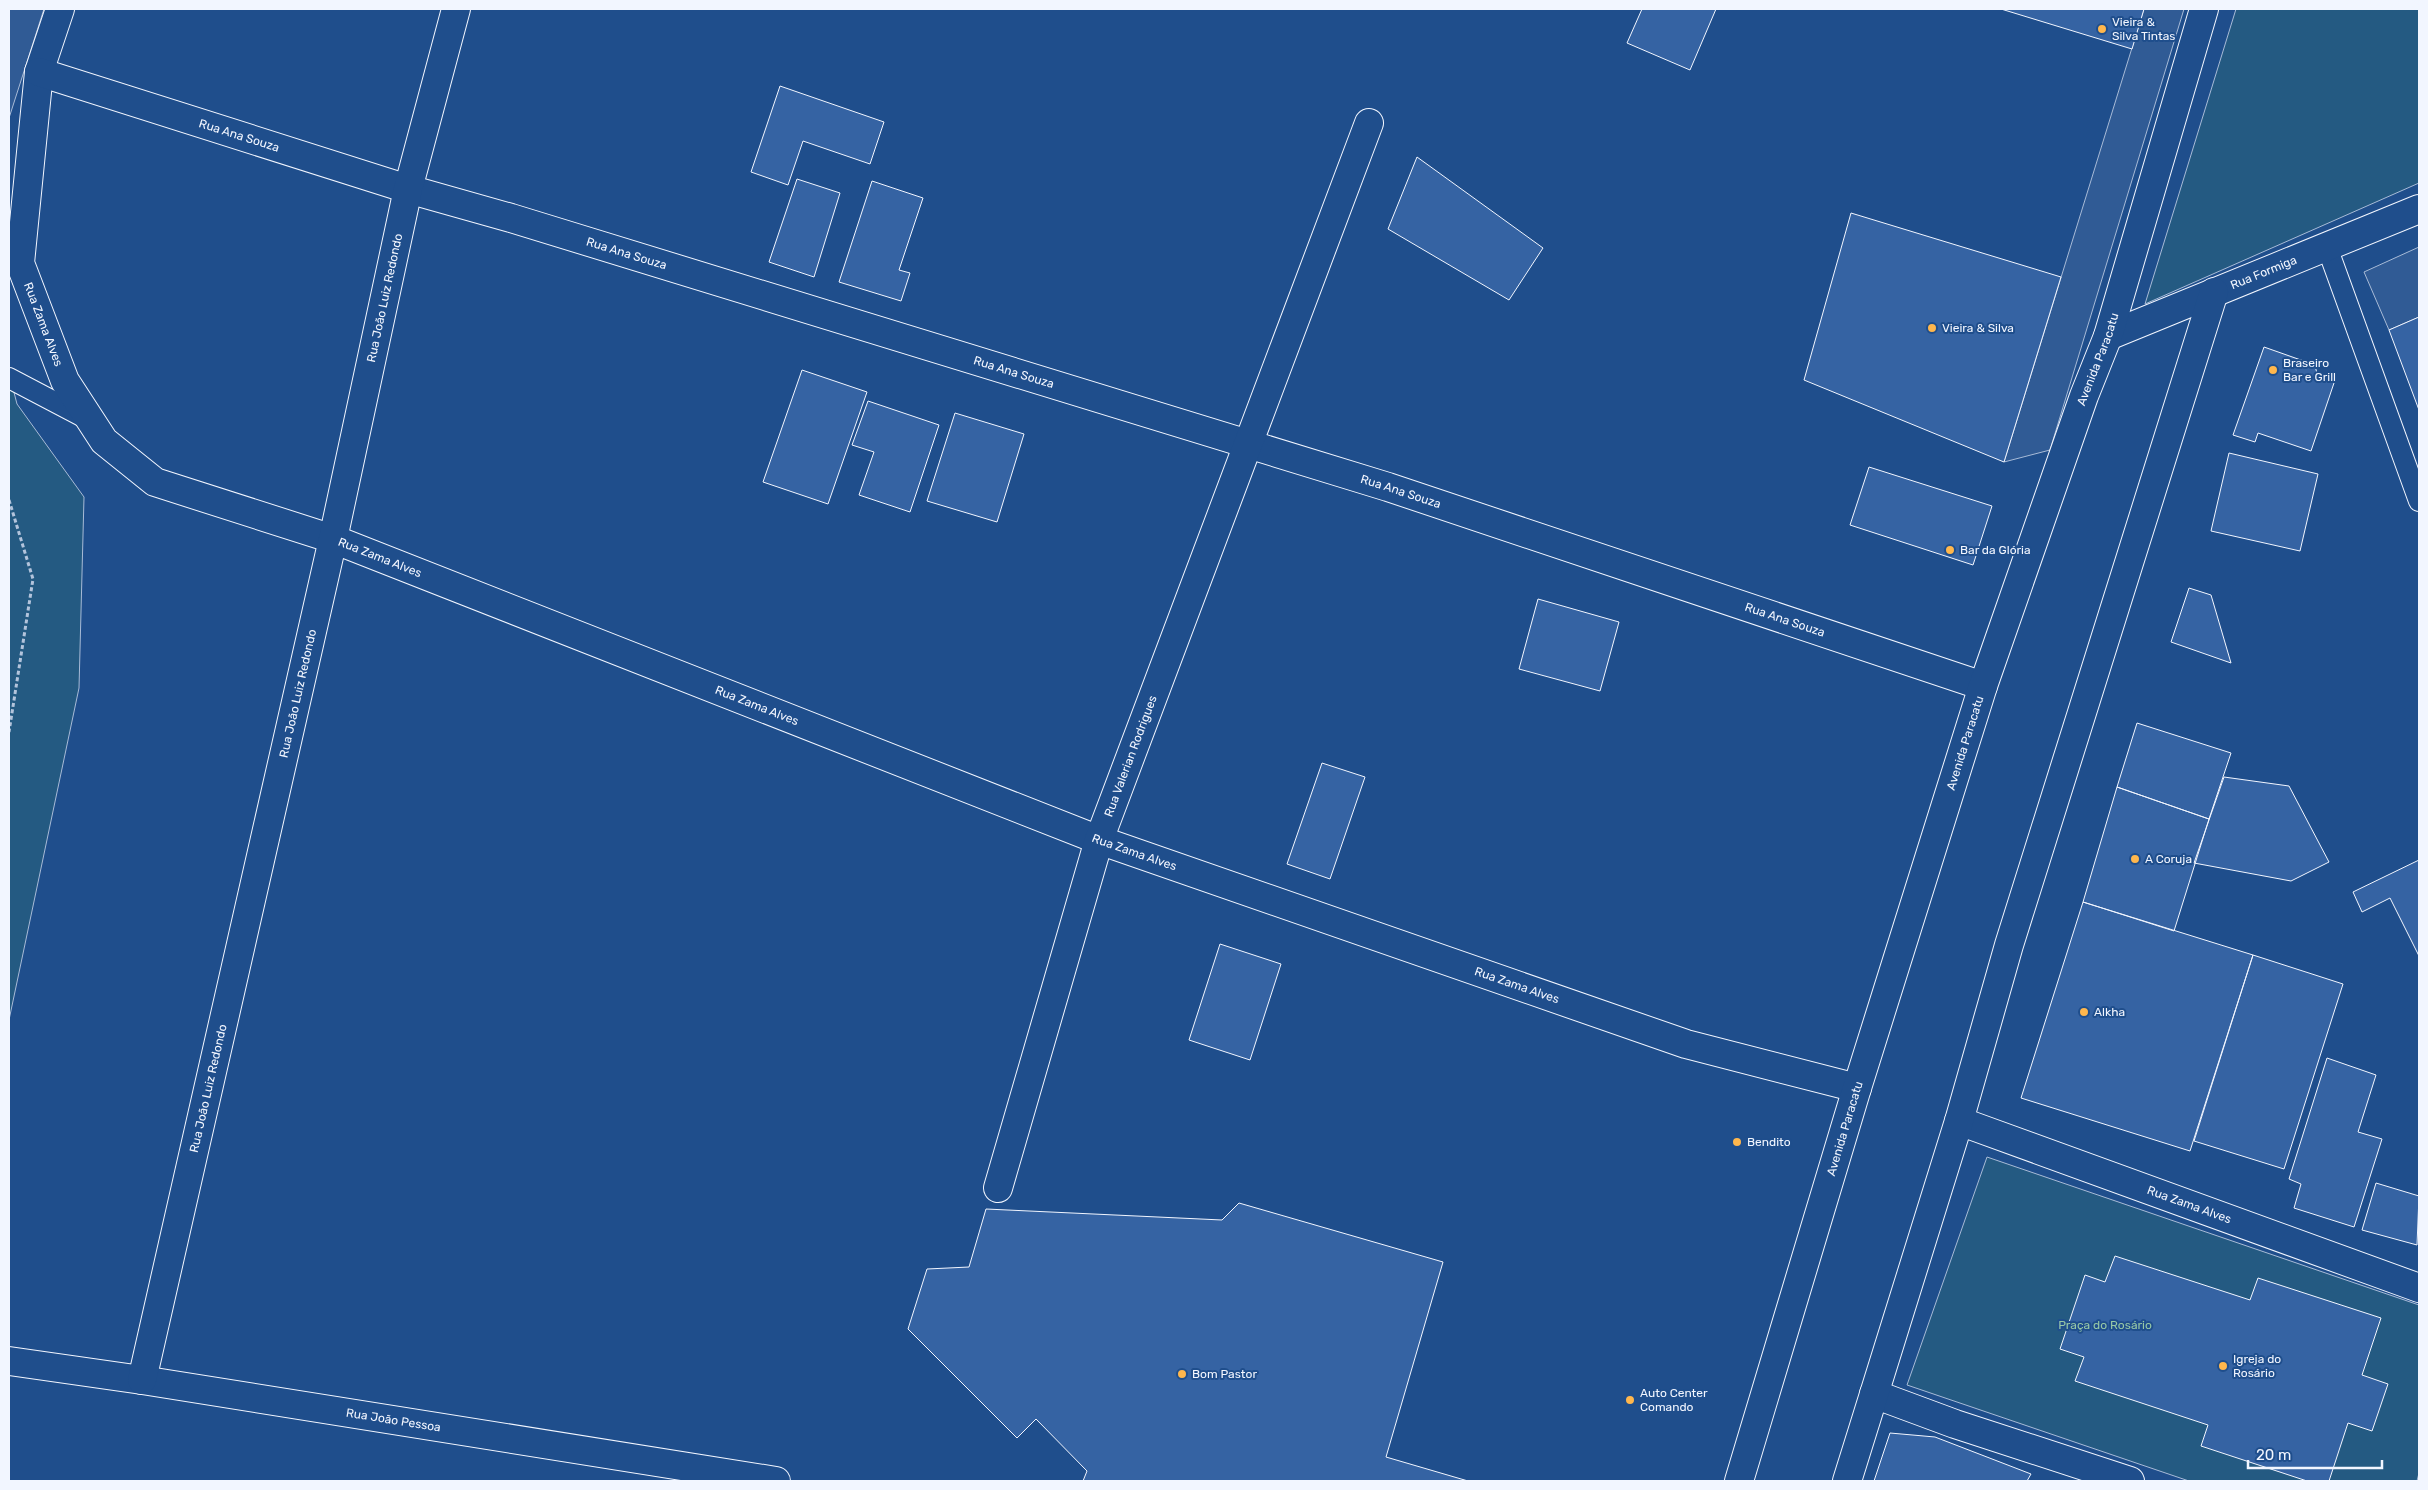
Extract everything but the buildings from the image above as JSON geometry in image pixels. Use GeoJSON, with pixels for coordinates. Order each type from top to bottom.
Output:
{"type":"FeatureCollection","features":[{"type":"Feature","properties":{"kind":"street","name":"Rua Zama Alves"},"geometry":{"type":"LineString","coordinates":[[60,9],[39,72],[20,263],[66,382],[104,441],[155,482],[333,539],[1099,840],[1686,1044],[1857,1088]]}},
{"type":"Feature","properties":{"kind":"street","name":"Rua João Luiz Redondo"},"geometry":{"type":"LineString","coordinates":[[142,1380],[333,539],[408,189],[456,9]]}},
{"type":"Feature","properties":{"kind":"street","name":"Avenida Paracatu"},"geometry":{"type":"LineString","coordinates":[[1739,1481],[1857,1088],[1983,686],[2084,396],[2108,336],[2204,9]]}},
{"type":"Feature","properties":{"kind":"street","name":"Rua Ana Souza"},"geometry":{"type":"LineString","coordinates":[[39,72],[408,189],[511,218],[1388,487],[1983,686]]}},
{"type":"Feature","properties":{"kind":"street","name":"Rua Valerian Rodrigues"},"geometry":{"type":"LineString","coordinates":[[998,1188],[1099,840],[1369,124]]}},
{"type":"Feature","properties":{"kind":"street","name":"Rua Formiga"},"geometry":{"type":"LineString","coordinates":[[2108,336],[2419,209]]}},
{"type":"Feature","properties":{"kind":"street"},"geometry":{"type":"LineString","coordinates":[[1847,1481],[1959,1122],[2009,945],[2214,292]]}},
{"type":"Feature","properties":{"kind":"street","name":"Rua Zama Alves"},"geometry":{"type":"LineString","coordinates":[[1959,1122],[2419,1288]]}},
{"type":"Feature","properties":{"kind":"street","name":"Rua João Pessoa"},"geometry":{"type":"LineString","coordinates":[[9,1361],[142,1380],[776,1481]]}},
{"type":"Feature","properties":{"kind":"street"},"geometry":{"type":"LineString","coordinates":[[1874,1394],[1955,1424],[2130,1481]]}},
{"type":"Feature","properties":{"kind":"lane"},"geometry":{"type":"LineString","coordinates":[[2327,246],[2419,501]]}},
{"type":"Feature","properties":{"kind":"lane"},"geometry":{"type":"LineString","coordinates":[[9,378],[91,421]]}},
{"type":"Feature","properties":{"kind":"path"},"geometry":{"type":"LineString","coordinates":[[9,500],[33,579],[9,732]]}},
{"type":"Feature","properties":{"kind":"green space"},"geometry":{"type":"Polygon","coordinates":[[[2236,9],[2419,9],[2419,183],[2145,304],[2236,9]]]}},
{"type":"Feature","properties":{"kind":"green space"},"geometry":{"type":"Polygon","coordinates":[[[9,373],[17,404],[84,497],[79,688],[9,1020],[9,373]]]}},
{"type":"Feature","properties":{"kind":"green space","name":"Praça do Rosário"},"geometry":{"type":"Polygon","coordinates":[[[1987,1157],[2419,1305],[2419,1473],[2417,1481],[2189,1481],[1907,1385],[1987,1157]]]}},
{"type":"Feature","properties":{"kind":"shaded area"},"geometry":{"type":"Polygon","coordinates":[[[9,9],[44,9],[9,118],[9,9]]]}},
{"type":"Feature","properties":{"kind":"shaded area"},"geometry":{"type":"Polygon","coordinates":[[[2144,9],[2184,9],[2050,450],[2004,462],[2144,9]]]}},
{"type":"Feature","properties":{"kind":"shaded area"},"geometry":{"type":"Polygon","coordinates":[[[2419,247],[2419,317],[2389,330],[2364,272],[2419,247]]]}},
{"type":"Feature","properties":{"kind":"place","name":"Vieira & Silva Tintas"},"geometry":{"type":"Point","coordinates":[2102,29]}},
{"type":"Feature","properties":{"kind":"place","name":"Vieira & Silva"},"geometry":{"type":"Point","coordinates":[1932,328]}},
{"type":"Feature","properties":{"kind":"place","name":"Braseiro Bar e Grill"},"geometry":{"type":"Point","coordinates":[2273,370]}},
{"type":"Feature","properties":{"kind":"place","name":"Bar da Glória"},"geometry":{"type":"Point","coordinates":[1950,550]}},
{"type":"Feature","properties":{"kind":"place","name":"A Coruja"},"geometry":{"type":"Point","coordinates":[2135,859]}},
{"type":"Feature","properties":{"kind":"place","name":"Alkha"},"geometry":{"type":"Point","coordinates":[2084,1012]}},
{"type":"Feature","properties":{"kind":"place","name":"Bendito"},"geometry":{"type":"Point","coordinates":[1737,1142]}},
{"type":"Feature","properties":{"kind":"place","name":"Igreja do Rosário"},"geometry":{"type":"Point","coordinates":[2223,1366]}},
{"type":"Feature","properties":{"kind":"place","name":"Bom Pastor"},"geometry":{"type":"Point","coordinates":[1182,1374]}},
{"type":"Feature","properties":{"kind":"place","name":"Auto Center Comando"},"geometry":{"type":"Point","coordinates":[1630,1400]}}]}
